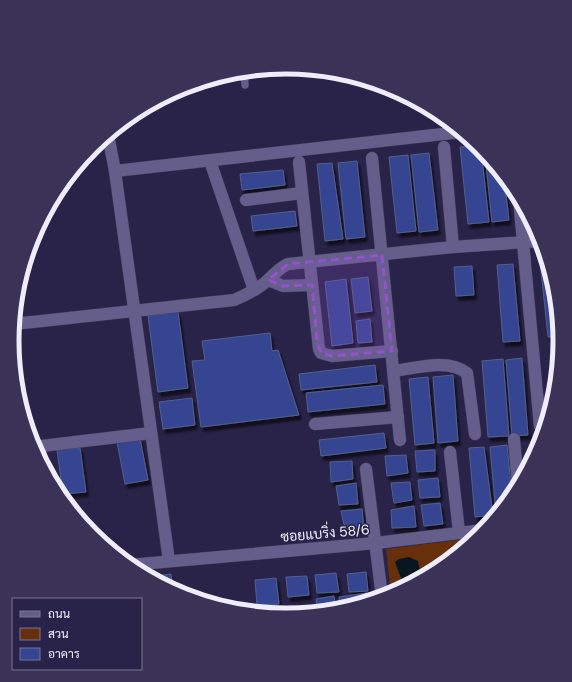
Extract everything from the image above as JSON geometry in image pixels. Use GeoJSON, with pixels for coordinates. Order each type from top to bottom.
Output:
{"type":"FeatureCollection","features":[{"type":"Feature","properties":{"kind":"street"},"geometry":{"type":"LineString","coordinates":[[115,171],[454,133]]}},
{"type":"Feature","properties":{"kind":"street"},"geometry":{"type":"LineString","coordinates":[[109,141],[115,171],[133,310],[169,561]]}},
{"type":"Feature","properties":{"kind":"street"},"geometry":{"type":"LineString","coordinates":[[444,147],[453,247]]}},
{"type":"Feature","properties":{"kind":"street"},"geometry":{"type":"LineString","coordinates":[[372,158],[400,440]]}},
{"type":"Feature","properties":{"kind":"street"},"geometry":{"type":"LineString","coordinates":[[210,161],[254,290]]}},
{"type":"Feature","properties":{"kind":"street"},"geometry":{"type":"LineString","coordinates":[[299,162],[317,342],[322,353],[332,356],[392,351]]}},
{"type":"Feature","properties":{"kind":"street"},"geometry":{"type":"LineString","coordinates":[[246,200],[302,193]]}},
{"type":"Feature","properties":{"kind":"street"},"geometry":{"type":"LineString","coordinates":[[520,214],[540,424]]}},
{"type":"Feature","properties":{"kind":"street"},"geometry":{"type":"LineString","coordinates":[[20,323],[234,300],[254,290],[284,266],[453,247],[534,241]]}},
{"type":"Feature","properties":{"kind":"street"},"geometry":{"type":"LineString","coordinates":[[268,280],[283,286],[312,285]]}},
{"type":"Feature","properties":{"kind":"street"},"geometry":{"type":"LineString","coordinates":[[394,371],[448,365],[459,367],[467,373],[475,434]]}},
{"type":"Feature","properties":{"kind":"street"},"geometry":{"type":"LineString","coordinates":[[315,424],[398,417]]}},
{"type":"Feature","properties":{"kind":"street"},"geometry":{"type":"LineString","coordinates":[[41,446],[151,433]]}},
{"type":"Feature","properties":{"kind":"street"},"geometry":{"type":"LineString","coordinates":[[514,439],[517,475]]}},
{"type":"Feature","properties":{"kind":"street"},"geometry":{"type":"LineString","coordinates":[[450,452],[459,532]]}},
{"type":"Feature","properties":{"kind":"street"},"geometry":{"type":"LineString","coordinates":[[366,469],[381,591]]}},
{"type":"Feature","properties":{"kind":"street","name":"ซอยแบริ่ง 58/6"},"geometry":{"type":"LineString","coordinates":[[139,564],[376,544],[474,531]]}},
{"type":"Feature","properties":{"kind":"lane"},"geometry":{"type":"LineString","coordinates":[[245,77],[246,85]]}},
{"type":"Feature","properties":{"kind":"highlighted area"},"geometry":{"type":"Polygon","coordinates":[[[382,255],[392,351],[332,356],[321,353],[317,342],[312,285],[283,286],[268,280],[288,264],[382,255]]]}},
{"type":"Feature","properties":{"kind":"green space"},"geometry":{"type":"Polygon","coordinates":[[[465,539],[434,563],[390,587],[386,549],[465,539]]]}},
{"type":"Feature","properties":{"kind":"water"},"geometry":{"type":"Polygon","coordinates":[[[409,557],[418,561],[420,571],[400,582],[401,578],[395,562],[399,559],[409,557]]]}},
{"type":"Feature","properties":{"kind":"building"},"geometry":{"type":"Polygon","coordinates":[[[469,146],[482,160],[489,222],[468,224],[460,147],[469,146]]]}},
{"type":"Feature","properties":{"kind":"building"},"geometry":{"type":"Polygon","coordinates":[[[429,153],[438,230],[419,232],[411,155],[429,153]]]}},
{"type":"Feature","properties":{"kind":"building"},"geometry":{"type":"Polygon","coordinates":[[[408,155],[416,231],[397,233],[389,157],[408,155]]]}},
{"type":"Feature","properties":{"kind":"building"},"geometry":{"type":"Polygon","coordinates":[[[357,161],[365,237],[346,239],[338,163],[357,161]]]}},
{"type":"Feature","properties":{"kind":"building"},"geometry":{"type":"Polygon","coordinates":[[[332,163],[343,239],[325,241],[317,164],[332,163]]]}},
{"type":"Feature","properties":{"kind":"building"},"geometry":{"type":"Polygon","coordinates":[[[486,164],[505,189],[509,220],[492,222],[486,164]]]}},
{"type":"Feature","properties":{"kind":"building"},"geometry":{"type":"Polygon","coordinates":[[[283,170],[285,185],[242,190],[240,174],[283,170]]]}},
{"type":"Feature","properties":{"kind":"building"},"geometry":{"type":"Polygon","coordinates":[[[295,211],[297,226],[253,231],[251,216],[295,211]]]}},
{"type":"Feature","properties":{"kind":"building"},"geometry":{"type":"Polygon","coordinates":[[[540,261],[544,272],[551,306],[553,337],[548,337],[540,261]]]}},
{"type":"Feature","properties":{"kind":"building"},"geometry":{"type":"Polygon","coordinates":[[[513,264],[520,341],[503,342],[497,265],[513,264]]]}},
{"type":"Feature","properties":{"kind":"building"},"geometry":{"type":"Polygon","coordinates":[[[472,266],[474,295],[456,296],[454,267],[472,266]]]}},
{"type":"Feature","properties":{"kind":"building"},"geometry":{"type":"Polygon","coordinates":[[[368,277],[372,311],[355,313],[351,279],[368,277]]]}},
{"type":"Feature","properties":{"kind":"building"},"geometry":{"type":"Polygon","coordinates":[[[346,279],[353,343],[332,346],[325,282],[346,279]]]}},
{"type":"Feature","properties":{"kind":"building"},"geometry":{"type":"Polygon","coordinates":[[[178,312],[188,388],[158,392],[148,316],[178,312]]]}},
{"type":"Feature","properties":{"kind":"building"},"geometry":{"type":"Polygon","coordinates":[[[370,319],[372,342],[358,343],[356,321],[370,319]]]}},
{"type":"Feature","properties":{"kind":"building"},"geometry":{"type":"Polygon","coordinates":[[[270,333],[272,351],[278,350],[299,415],[201,427],[192,361],[205,360],[202,341],[270,333]]]}},
{"type":"Feature","properties":{"kind":"building"},"geometry":{"type":"Polygon","coordinates":[[[550,354],[552,354],[551,369],[550,354]]]}},
{"type":"Feature","properties":{"kind":"building"},"geometry":{"type":"Polygon","coordinates":[[[522,358],[528,435],[512,436],[506,360],[522,358]]]}},
{"type":"Feature","properties":{"kind":"building"},"geometry":{"type":"Polygon","coordinates":[[[503,359],[509,436],[488,437],[482,361],[503,359]]]}},
{"type":"Feature","properties":{"kind":"building"},"geometry":{"type":"Polygon","coordinates":[[[375,365],[377,382],[301,390],[299,374],[375,365]]]}},
{"type":"Feature","properties":{"kind":"building"},"geometry":{"type":"Polygon","coordinates":[[[453,375],[458,441],[438,443],[433,377],[453,375]]]}},
{"type":"Feature","properties":{"kind":"building"},"geometry":{"type":"Polygon","coordinates":[[[428,377],[434,443],[415,445],[409,379],[428,377]]]}},
{"type":"Feature","properties":{"kind":"building"},"geometry":{"type":"Polygon","coordinates":[[[383,385],[385,404],[308,412],[306,393],[383,385]]]}},
{"type":"Feature","properties":{"kind":"building"},"geometry":{"type":"Polygon","coordinates":[[[192,398],[195,425],[163,429],[159,402],[192,398]]]}},
{"type":"Feature","properties":{"kind":"building"},"geometry":{"type":"Polygon","coordinates":[[[384,433],[386,448],[321,456],[319,440],[384,433]]]}},
{"type":"Feature","properties":{"kind":"building"},"geometry":{"type":"Polygon","coordinates":[[[140,438],[148,480],[125,484],[117,442],[140,438]]]}},
{"type":"Feature","properties":{"kind":"building"},"geometry":{"type":"Polygon","coordinates":[[[507,445],[511,485],[495,507],[490,447],[507,445]]]}},
{"type":"Feature","properties":{"kind":"building"},"geometry":{"type":"Polygon","coordinates":[[[484,447],[492,511],[488,516],[475,517],[469,448],[484,447]]]}},
{"type":"Feature","properties":{"kind":"building"},"geometry":{"type":"Polygon","coordinates":[[[80,448],[86,492],[67,494],[62,485],[57,450],[80,448]]]}},
{"type":"Feature","properties":{"kind":"building"},"geometry":{"type":"Polygon","coordinates":[[[435,450],[435,471],[417,472],[415,451],[435,450]]]}},
{"type":"Feature","properties":{"kind":"building"},"geometry":{"type":"Polygon","coordinates":[[[406,455],[408,473],[387,476],[385,456],[406,455]]]}},
{"type":"Feature","properties":{"kind":"building"},"geometry":{"type":"Polygon","coordinates":[[[352,461],[353,479],[331,482],[330,462],[352,461]]]}},
{"type":"Feature","properties":{"kind":"building"},"geometry":{"type":"Polygon","coordinates":[[[438,478],[440,497],[420,498],[418,480],[438,478]]]}},
{"type":"Feature","properties":{"kind":"building"},"geometry":{"type":"Polygon","coordinates":[[[410,482],[412,500],[394,503],[391,483],[410,482]]]}},
{"type":"Feature","properties":{"kind":"building"},"geometry":{"type":"Polygon","coordinates":[[[356,483],[358,504],[339,505],[336,486],[356,483]]]}},
{"type":"Feature","properties":{"kind":"building"},"geometry":{"type":"Polygon","coordinates":[[[440,503],[443,524],[424,526],[421,505],[440,503]]]}},
{"type":"Feature","properties":{"kind":"building"},"geometry":{"type":"Polygon","coordinates":[[[414,506],[416,527],[392,528],[391,510],[414,506]]]}},
{"type":"Feature","properties":{"kind":"building"},"geometry":{"type":"Polygon","coordinates":[[[362,509],[364,529],[345,529],[341,511],[362,509]]]}},
{"type":"Feature","properties":{"kind":"building"},"geometry":{"type":"Polygon","coordinates":[[[366,572],[368,591],[349,592],[347,574],[366,572]]]}},
{"type":"Feature","properties":{"kind":"building"},"geometry":{"type":"Polygon","coordinates":[[[336,573],[339,592],[317,593],[315,575],[336,573]]]}},
{"type":"Feature","properties":{"kind":"building"},"geometry":{"type":"Polygon","coordinates":[[[171,574],[172,582],[168,580],[159,576],[171,574]]]}},
{"type":"Feature","properties":{"kind":"building"},"geometry":{"type":"Polygon","coordinates":[[[307,576],[309,595],[288,597],[286,577],[307,576]]]}},
{"type":"Feature","properties":{"kind":"building"},"geometry":{"type":"Polygon","coordinates":[[[276,578],[279,604],[257,605],[255,580],[276,578]]]}},
{"type":"Feature","properties":{"kind":"building"},"geometry":{"type":"Polygon","coordinates":[[[367,593],[367,595],[339,603],[339,597],[367,593]]]}},
{"type":"Feature","properties":{"kind":"building"},"geometry":{"type":"Polygon","coordinates":[[[334,596],[335,604],[317,606],[316,599],[334,596]]]}}]}
